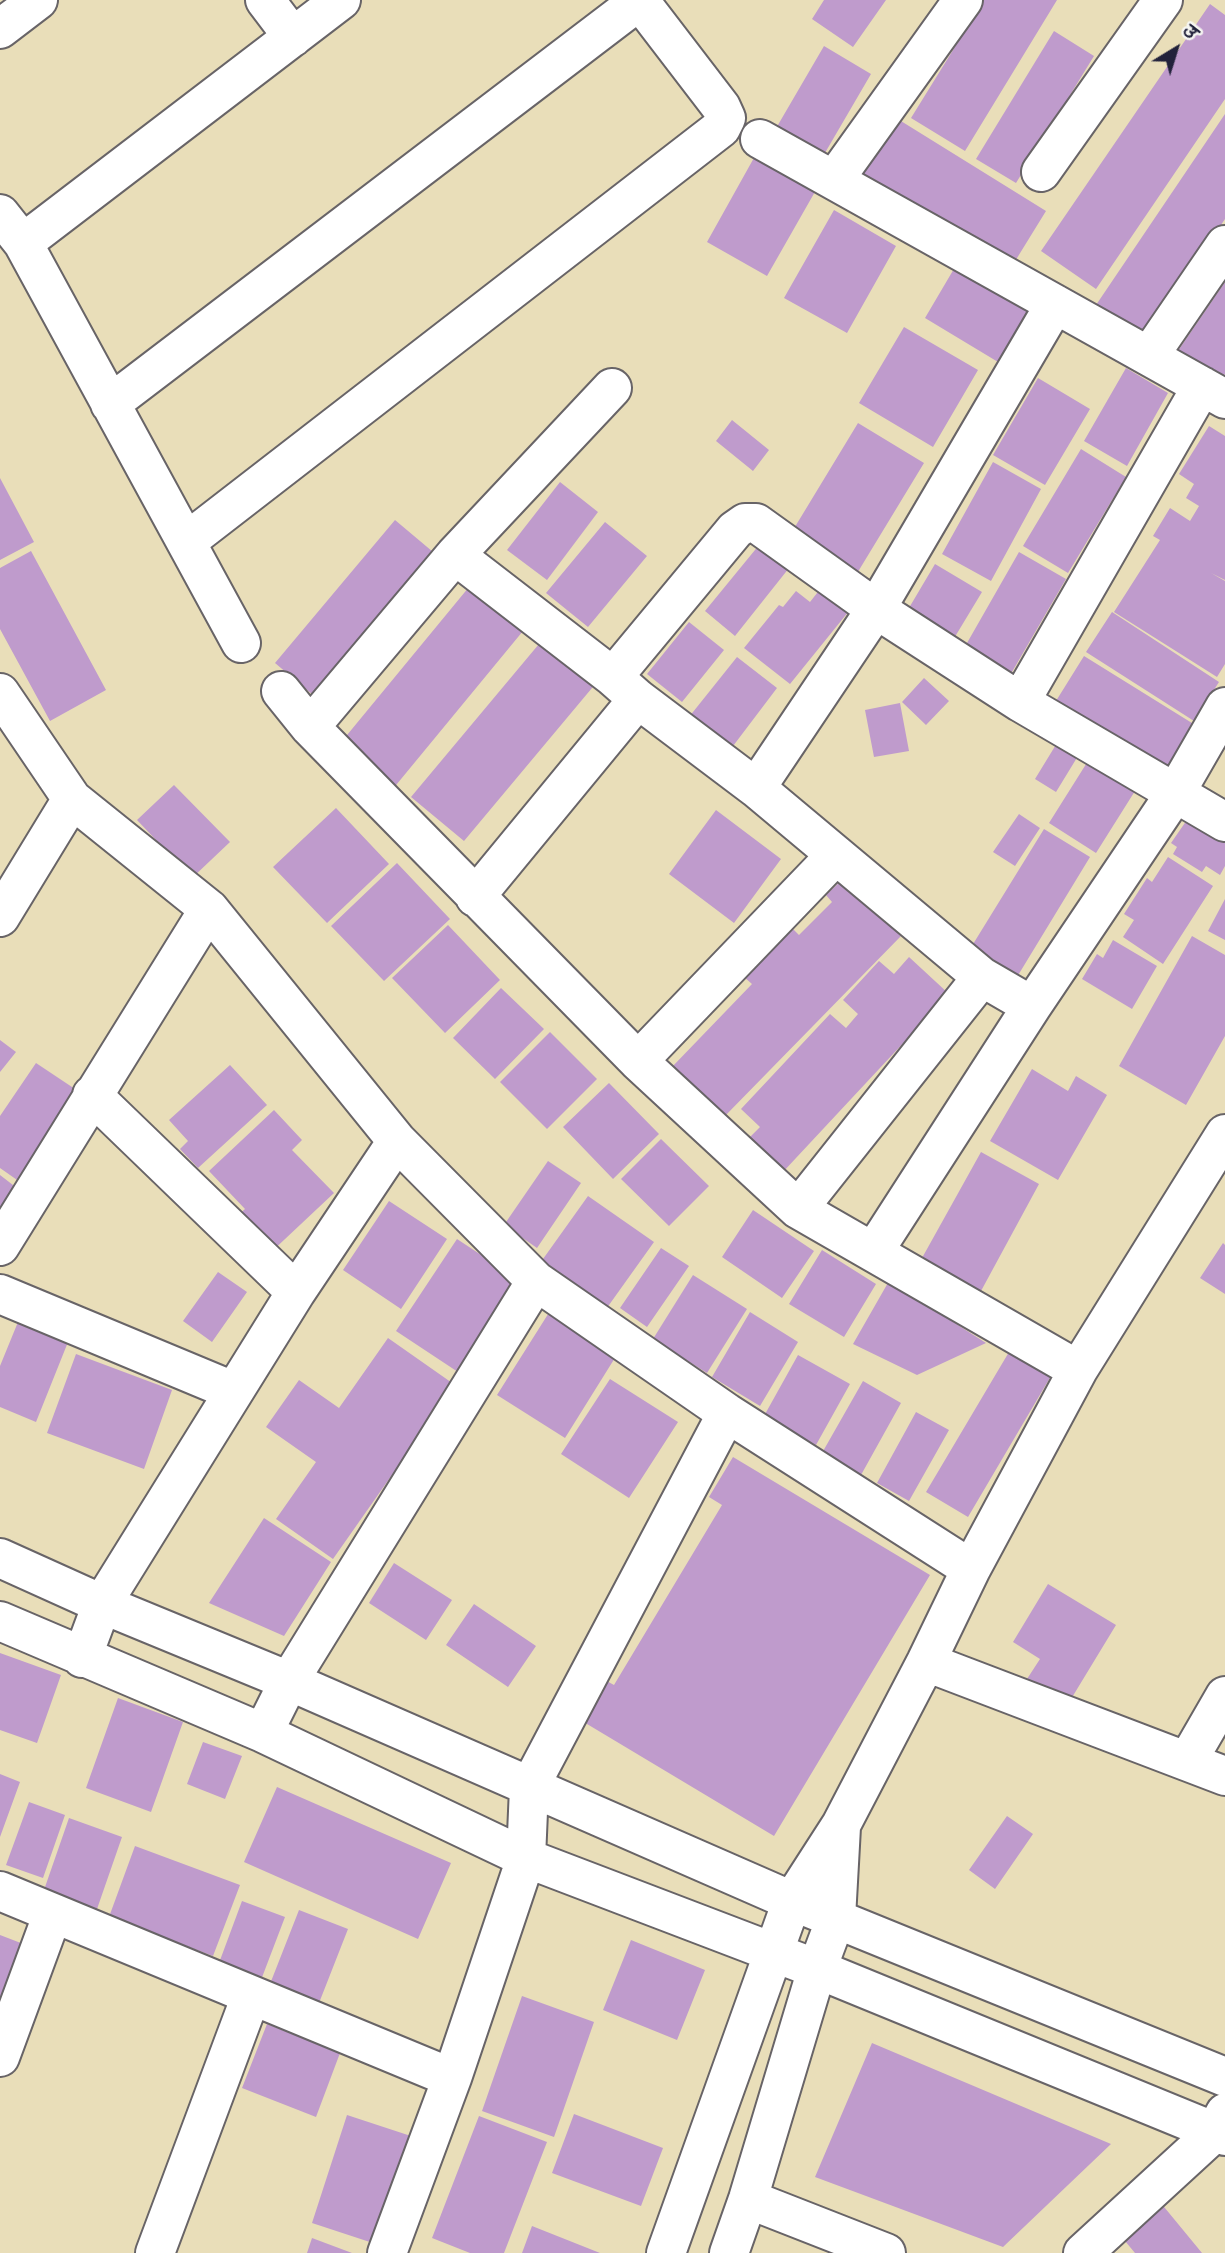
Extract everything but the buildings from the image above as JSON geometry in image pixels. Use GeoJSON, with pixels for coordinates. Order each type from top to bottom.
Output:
{"type":"FeatureCollection","features":[{"type":"Feature","properties":{"kind":"street"},"geometry":{"type":"LineString","coordinates":[[0,29],[38,0]]}},
{"type":"Feature","properties":{"kind":"street"},"geometry":{"type":"LineString","coordinates":[[265,0],[293,37]]}},
{"type":"Feature","properties":{"kind":"street"},"geometry":{"type":"LineString","coordinates":[[23,243],[341,0]]}},
{"type":"Feature","properties":{"kind":"street"},"geometry":{"type":"LineString","coordinates":[[110,404],[639,0],[721,107],[726,118],[722,128],[186,542]]}},
{"type":"Feature","properties":{"kind":"street"},"geometry":{"type":"LineString","coordinates":[[834,180],[963,0]]}},
{"type":"Feature","properties":{"kind":"street"},"geometry":{"type":"LineString","coordinates":[[1041,172],[1163,0]]}},
{"type":"Feature","properties":{"kind":"street"},"geometry":{"type":"LineString","coordinates":[[760,139],[1213,392],[1020,702]]}},
{"type":"Feature","properties":{"kind":"street"},"geometry":{"type":"LineString","coordinates":[[0,214],[23,243],[242,643]]}},
{"type":"Feature","properties":{"kind":"street"},"geometry":{"type":"LineString","coordinates":[[1150,356],[1225,245]]}},
{"type":"Feature","properties":{"kind":"street"},"geometry":{"type":"LineString","coordinates":[[756,788],[876,609],[1055,304]]}},
{"type":"Feature","properties":{"kind":"street"},"geometry":{"type":"LineString","coordinates":[[310,727],[456,555],[612,388]]}},
{"type":"Feature","properties":{"kind":"street"},"geometry":{"type":"LineString","coordinates":[[475,897],[735,530],[746,523],[756,523],[769,531],[876,609],[1020,702],[1225,822]]}},
{"type":"Feature","properties":{"kind":"street"},"geometry":{"type":"LineString","coordinates":[[456,555],[756,788],[982,977],[1032,1006]]}},
{"type":"Feature","properties":{"kind":"street"},"geometry":{"type":"LineString","coordinates":[[281,691],[310,727],[638,1061],[798,1209],[1078,1370]]}},
{"type":"Feature","properties":{"kind":"street"},"geometry":{"type":"LineString","coordinates":[[0,693],[72,799],[209,909],[397,1142],[536,1282],[727,1413],[971,1569]]}},
{"type":"Feature","properties":{"kind":"street"},"geometry":{"type":"LineString","coordinates":[[874,1251],[1032,1006],[1176,792],[1225,707]]}},
{"type":"Feature","properties":{"kind":"street"},"geometry":{"type":"LineString","coordinates":[[0,918],[72,799]]}},
{"type":"Feature","properties":{"kind":"street"},"geometry":{"type":"LineString","coordinates":[[638,1061],[836,855]]}},
{"type":"Feature","properties":{"kind":"street"},"geometry":{"type":"LineString","coordinates":[[0,1246],[209,909]]}},
{"type":"Feature","properties":{"kind":"street"},"geometry":{"type":"LineString","coordinates":[[798,1209],[982,977]]}},
{"type":"Feature","properties":{"kind":"street"},"geometry":{"type":"LineString","coordinates":[[92,1095],[296,1292]]}},
{"type":"Feature","properties":{"kind":"street"},"geometry":{"type":"LineString","coordinates":[[666,2253],[792,1901],[841,1825],[971,1569],[1078,1370],[1225,1134]]}},
{"type":"Feature","properties":{"kind":"street"},"geometry":{"type":"LineString","coordinates":[[82,1658],[102,1604],[296,1292],[397,1142]]}},
{"type":"Feature","properties":{"kind":"street"},"geometry":{"type":"LineString","coordinates":[[263,1734],[289,1681],[536,1282]]}},
{"type":"Feature","properties":{"kind":"street"},"geometry":{"type":"LineString","coordinates":[[0,1294],[233,1391]]}},
{"type":"Feature","properties":{"kind":"street"},"geometry":{"type":"LineString","coordinates":[[387,2253],[452,2078],[526,1857],[529,1788],[727,1413]]}},
{"type":"Feature","properties":{"kind":"street"},"geometry":{"type":"LineString","coordinates":[[0,1558],[792,1901],[1225,2077]]}},
{"type":"Feature","properties":{"kind":"street"},"geometry":{"type":"LineString","coordinates":[[0,1621],[263,1734],[526,1857],[1222,2127],[1083,2253]]}},
{"type":"Feature","properties":{"kind":"street"},"geometry":{"type":"LineString","coordinates":[[926,1662],[1225,1776]]}},
{"type":"Feature","properties":{"kind":"street"},"geometry":{"type":"LineString","coordinates":[[1188,1760],[1225,1696]]}},
{"type":"Feature","properties":{"kind":"street"},"geometry":{"type":"LineString","coordinates":[[729,2253],[748,2199],[817,1969],[836,1918],[841,1825]]}},
{"type":"Feature","properties":{"kind":"street"},"geometry":{"type":"LineString","coordinates":[[0,1891],[452,2078]]}},
{"type":"Feature","properties":{"kind":"street"},"geometry":{"type":"LineString","coordinates":[[0,2057],[53,1913]]}},
{"type":"Feature","properties":{"kind":"street"},"geometry":{"type":"LineString","coordinates":[[155,2253],[251,1996]]}},
{"type":"Feature","properties":{"kind":"street"},"geometry":{"type":"LineString","coordinates":[[748,2199],[886,2253]]}}]}
